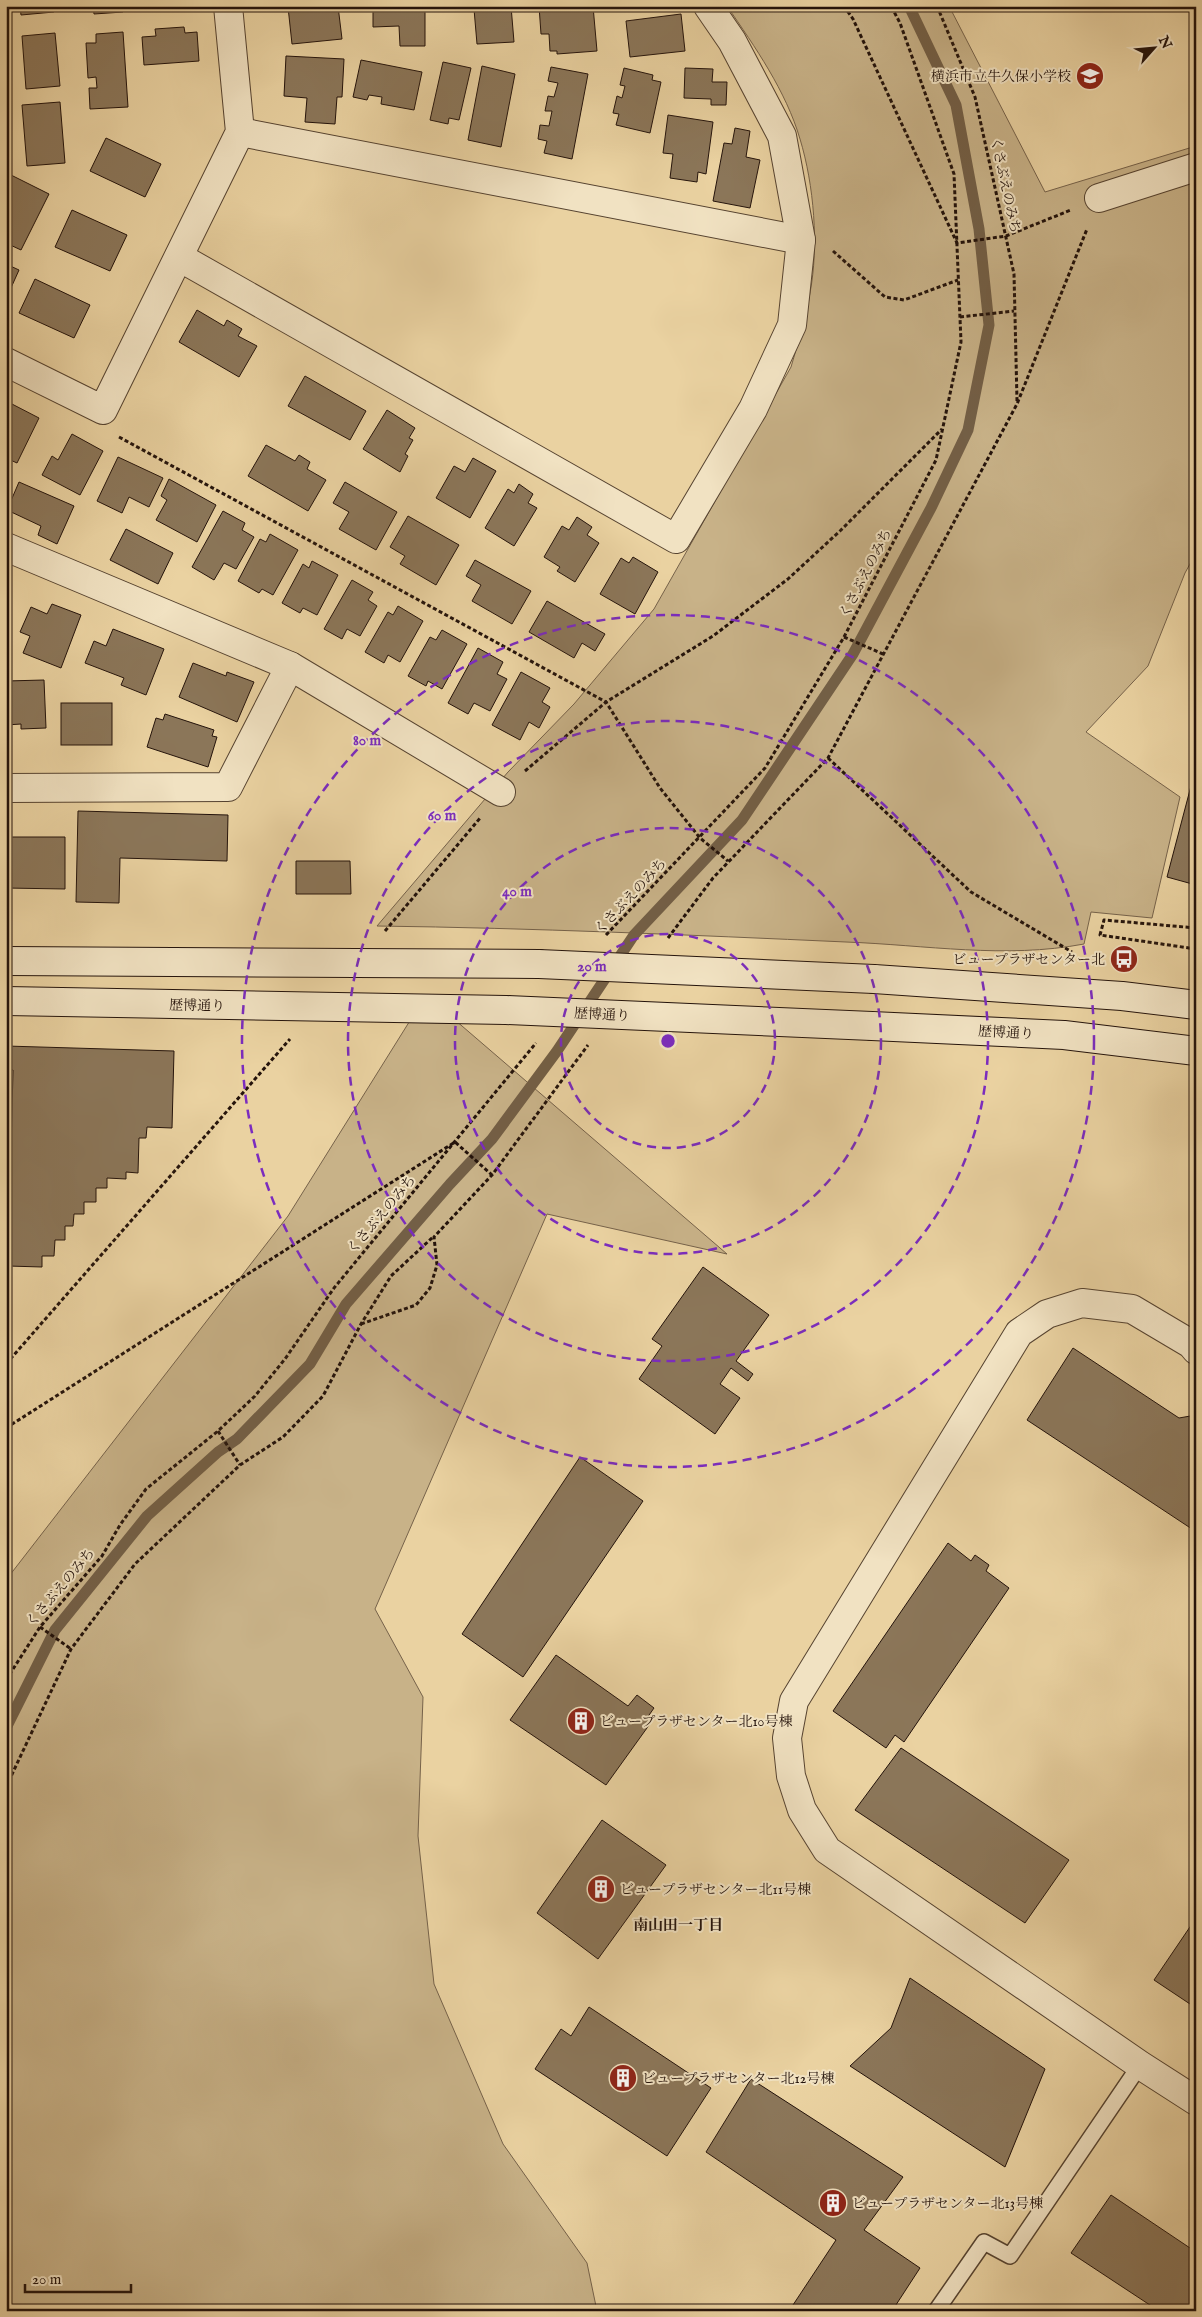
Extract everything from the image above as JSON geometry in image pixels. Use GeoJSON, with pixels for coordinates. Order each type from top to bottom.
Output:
{"type":"FeatureCollection","features":[{"type":"Feature","properties":{"kind":"street"},"geometry":{"type":"LineString","coordinates":[[6,362],[103,410],[240,132],[228,6]]}},
{"type":"Feature","properties":{"kind":"street"},"geometry":{"type":"LineString","coordinates":[[179,257],[676,539],[753,409],[792,324],[802,240],[782,136],[732,41],[708,6]]}},
{"type":"Feature","properties":{"kind":"street"},"geometry":{"type":"LineString","coordinates":[[240,132],[802,240]]}},
{"type":"Feature","properties":{"kind":"street"},"geometry":{"type":"LineString","coordinates":[[1099,198],[1196,167]]}},
{"type":"Feature","properties":{"kind":"street"},"geometry":{"type":"LineString","coordinates":[[6,547],[290,666],[501,792]]}},
{"type":"Feature","properties":{"kind":"street"},"geometry":{"type":"LineString","coordinates":[[6,788],[228,787],[290,666]]}},
{"type":"Feature","properties":{"kind":"street"},"geometry":{"type":"LineString","coordinates":[[6,961],[540,964],[874,978],[1122,996],[1196,1005]]}},
{"type":"Feature","properties":{"kind":"street","name":"歴博通り"},"geometry":{"type":"LineString","coordinates":[[6,1002],[506,1010],[1064,1035],[1196,1052]]}},
{"type":"Feature","properties":{"kind":"street"},"geometry":{"type":"LineString","coordinates":[[1196,1350],[1191,1344],[1132,1309],[1082,1303],[1047,1314],[1019,1332],[794,1701],[788,1738],[791,1776],[802,1810],[827,1850],[1140,2065],[1196,2101]]}},
{"type":"Feature","properties":{"kind":"lane"},"geometry":{"type":"LineString","coordinates":[[936,2311],[984,2242],[1010,2256],[1140,2065]]}},
{"type":"Feature","properties":{"kind":"path"},"geometry":{"type":"LineString","coordinates":[[844,6],[853,20],[908,133],[957,242],[1006,236],[1099,198]]}},
{"type":"Feature","properties":{"kind":"path","name":"くさぶえのみち"},"geometry":{"type":"LineString","coordinates":[[604,940],[609,932],[765,768],[844,637],[936,460],[961,342],[954,174],[900,24],[891,6]]}},
{"type":"Feature","properties":{"kind":"path","name":"くさぶえのみち"},"geometry":{"type":"LineString","coordinates":[[937,6],[975,96],[1014,274],[1017,404]]}},
{"type":"Feature","properties":{"kind":"path"},"geometry":{"type":"LineString","coordinates":[[666,940],[712,878],[828,758],[1017,404],[1099,198]]}},
{"type":"Feature","properties":{"kind":"path"},"geometry":{"type":"LineString","coordinates":[[802,240],[822,241],[885,297],[904,300],[958,280]]}},
{"type":"Feature","properties":{"kind":"path"},"geometry":{"type":"LineString","coordinates":[[960,317],[1014,311]]}},
{"type":"Feature","properties":{"kind":"path"},"geometry":{"type":"LineString","coordinates":[[103,410],[117,436],[606,702],[660,788],[700,838],[728,862]]}},
{"type":"Feature","properties":{"kind":"path"},"geometry":{"type":"LineString","coordinates":[[385,932],[501,792],[606,702],[714,636],[788,579],[841,530],[942,429]]}},
{"type":"Feature","properties":{"kind":"path"},"geometry":{"type":"LineString","coordinates":[[844,637],[883,654]]}},
{"type":"Feature","properties":{"kind":"path"},"geometry":{"type":"LineString","coordinates":[[828,758],[971,892],[1072,952]]}},
{"type":"Feature","properties":{"kind":"path"},"geometry":{"type":"LineString","coordinates":[[1196,928],[1104,920],[1100,935],[1196,949]]}},
{"type":"Feature","properties":{"kind":"path"},"geometry":{"type":"LineString","coordinates":[[6,1364],[290,1038]]}},
{"type":"Feature","properties":{"kind":"path","name":"くさぶえのみち"},"geometry":{"type":"LineString","coordinates":[[6,1680],[40,1627],[102,1556],[120,1525],[146,1489],[218,1431],[255,1396],[285,1359],[334,1288],[536,1042]]}},
{"type":"Feature","properties":{"kind":"path"},"geometry":{"type":"LineString","coordinates":[[6,1787],[71,1650],[135,1564],[240,1465],[283,1437],[323,1396],[361,1324],[392,1276],[434,1237],[492,1175],[591,1042]]}},
{"type":"Feature","properties":{"kind":"path"},"geometry":{"type":"LineString","coordinates":[[6,1428],[455,1142],[492,1175]]}},
{"type":"Feature","properties":{"kind":"path"},"geometry":{"type":"LineString","coordinates":[[361,1324],[416,1306],[430,1288],[437,1265],[434,1237]]}},
{"type":"Feature","properties":{"kind":"path"},"geometry":{"type":"LineString","coordinates":[[218,1431],[240,1465]]}},
{"type":"Feature","properties":{"kind":"path"},"geometry":{"type":"LineString","coordinates":[[40,1627],[71,1650]]}},
{"type":"Feature","properties":{"kind":"shaded area"},"geometry":{"type":"Polygon","coordinates":[[[727,6],[949,6],[1045,192],[1196,146],[1196,553],[1185,573],[1148,666],[1086,732],[1180,797],[1152,918],[1091,912],[1084,944],[1054,948],[995,951],[670,934],[377,926],[508,772],[574,704],[654,609],[791,367],[802,330],[813,275],[814,216],[809,176],[800,139],[787,104],[769,70],[727,6]]]}},
{"type":"Feature","properties":{"kind":"shaded area"},"geometry":{"type":"Polygon","coordinates":[[[426,995],[727,1254],[547,1214],[375,1609],[423,1697],[418,1836],[434,1984],[503,2144],[587,2263],[597,2311],[6,2311],[6,1580],[288,1216],[426,995]]]}},
{"type":"Feature","properties":{"kind":"building"},"geometry":{"type":"Polygon","coordinates":[[[20,6],[54,6],[54,12],[21,15],[20,6]]]}},
{"type":"Feature","properties":{"kind":"building"},"geometry":{"type":"Polygon","coordinates":[[[93,6],[122,6],[123,12],[94,14],[93,6]]]}},
{"type":"Feature","properties":{"kind":"building"},"geometry":{"type":"Polygon","coordinates":[[[285,6],[338,6],[342,39],[292,44],[288,7],[285,8],[285,6]]]}},
{"type":"Feature","properties":{"kind":"building"},"geometry":{"type":"Polygon","coordinates":[[[373,6],[425,6],[425,46],[400,46],[399,26],[373,27],[373,6]]]}},
{"type":"Feature","properties":{"kind":"building"},"geometry":{"type":"Polygon","coordinates":[[[468,6],[511,6],[514,42],[477,44],[474,9],[468,10],[468,6]]]}},
{"type":"Feature","properties":{"kind":"building"},"geometry":{"type":"Polygon","coordinates":[[[539,6],[593,6],[597,51],[557,54],[557,51],[550,51],[549,34],[541,34],[539,6]]]}},
{"type":"Feature","properties":{"kind":"building"},"geometry":{"type":"Polygon","coordinates":[[[681,14],[685,51],[630,57],[626,21],[681,14]]]}},
{"type":"Feature","properties":{"kind":"building"},"geometry":{"type":"Polygon","coordinates":[[[184,27],[185,33],[197,32],[199,61],[144,65],[142,37],[156,36],[155,29],[184,27]]]}},
{"type":"Feature","properties":{"kind":"building"},"geometry":{"type":"Polygon","coordinates":[[[123,32],[128,107],[90,109],[89,88],[97,88],[96,77],[88,78],[86,43],[96,43],[96,34],[123,32]]]}},
{"type":"Feature","properties":{"kind":"building"},"geometry":{"type":"Polygon","coordinates":[[[55,33],[60,86],[26,89],[22,36],[55,33]]]}},
{"type":"Feature","properties":{"kind":"building"},"geometry":{"type":"Polygon","coordinates":[[[286,56],[344,59],[342,97],[337,97],[335,124],[305,122],[307,98],[284,96],[286,56]]]}},
{"type":"Feature","properties":{"kind":"building"},"geometry":{"type":"Polygon","coordinates":[[[361,60],[422,72],[414,110],[381,104],[382,97],[369,95],[367,100],[353,97],[361,60]]]}},
{"type":"Feature","properties":{"kind":"building"},"geometry":{"type":"Polygon","coordinates":[[[443,62],[471,68],[459,120],[449,118],[448,124],[430,120],[443,62]]]}},
{"type":"Feature","properties":{"kind":"building"},"geometry":{"type":"Polygon","coordinates":[[[482,66],[515,74],[501,147],[468,140],[482,66]]]}},
{"type":"Feature","properties":{"kind":"building"},"geometry":{"type":"Polygon","coordinates":[[[551,67],[588,74],[572,159],[544,153],[547,141],[538,139],[540,125],[549,126],[552,111],[545,111],[548,96],[554,97],[558,83],[548,81],[551,67]]]}},
{"type":"Feature","properties":{"kind":"building"},"geometry":{"type":"Polygon","coordinates":[[[624,68],[653,75],[652,80],[661,82],[650,133],[616,125],[619,114],[613,113],[617,96],[622,98],[625,86],[620,85],[624,68]]]}},
{"type":"Feature","properties":{"kind":"building"},"geometry":{"type":"Polygon","coordinates":[[[685,68],[713,69],[712,82],[727,82],[726,105],[711,105],[711,99],[684,98],[685,68]]]}},
{"type":"Feature","properties":{"kind":"building"},"geometry":{"type":"Polygon","coordinates":[[[60,102],[65,163],[27,166],[22,105],[60,102]]]}},
{"type":"Feature","properties":{"kind":"building"},"geometry":{"type":"Polygon","coordinates":[[[668,115],[713,122],[706,174],[698,172],[697,182],[670,178],[673,154],[663,153],[668,115]]]}},
{"type":"Feature","properties":{"kind":"building"},"geometry":{"type":"Polygon","coordinates":[[[735,128],[750,131],[746,157],[760,160],[750,208],[713,201],[724,143],[732,144],[735,128]]]}},
{"type":"Feature","properties":{"kind":"building"},"geometry":{"type":"Polygon","coordinates":[[[106,138],[161,164],[145,197],[90,171],[106,138]]]}},
{"type":"Feature","properties":{"kind":"building"},"geometry":{"type":"Polygon","coordinates":[[[11,175],[49,194],[21,250],[6,243],[6,185],[11,175]]]}},
{"type":"Feature","properties":{"kind":"building"},"geometry":{"type":"Polygon","coordinates":[[[72,210],[127,235],[110,271],[55,247],[72,210]]]}},
{"type":"Feature","properties":{"kind":"building"},"geometry":{"type":"Polygon","coordinates":[[[6,264],[19,270],[6,299],[6,264]]]}},
{"type":"Feature","properties":{"kind":"building"},"geometry":{"type":"Polygon","coordinates":[[[35,279],[90,305],[74,338],[19,313],[35,279]]]}},
{"type":"Feature","properties":{"kind":"building"},"geometry":{"type":"Polygon","coordinates":[[[197,310],[224,326],[227,320],[242,329],[238,336],[257,346],[239,377],[179,342],[197,310]]]}},
{"type":"Feature","properties":{"kind":"building"},"geometry":{"type":"Polygon","coordinates":[[[305,376],[366,411],[350,440],[288,406],[305,376]]]}},
{"type":"Feature","properties":{"kind":"building"},"geometry":{"type":"Polygon","coordinates":[[[10,403],[39,418],[17,463],[6,458],[6,409],[10,403]]]}},
{"type":"Feature","properties":{"kind":"building"},"geometry":{"type":"Polygon","coordinates":[[[387,410],[415,428],[409,438],[413,440],[405,454],[408,456],[400,472],[363,449],[387,410]]]}},
{"type":"Feature","properties":{"kind":"building"},"geometry":{"type":"Polygon","coordinates":[[[72,434],[103,451],[80,495],[42,475],[52,456],[58,460],[72,434]]]}},
{"type":"Feature","properties":{"kind":"building"},"geometry":{"type":"Polygon","coordinates":[[[266,445],[295,461],[299,455],[310,462],[307,469],[326,480],[308,511],[248,476],[266,445]]]}},
{"type":"Feature","properties":{"kind":"building"},"geometry":{"type":"Polygon","coordinates":[[[118,457],[163,478],[149,507],[129,497],[122,513],[97,501],[118,457]]]}},
{"type":"Feature","properties":{"kind":"building"},"geometry":{"type":"Polygon","coordinates":[[[473,458],[496,471],[470,518],[436,498],[454,466],[465,472],[473,458]]]}},
{"type":"Feature","properties":{"kind":"building"},"geometry":{"type":"Polygon","coordinates":[[[169,479],[216,505],[197,542],[156,520],[167,500],[161,496],[169,479]]]}},
{"type":"Feature","properties":{"kind":"building"},"geometry":{"type":"Polygon","coordinates":[[[19,482],[74,506],[57,544],[38,535],[41,526],[7,510],[19,482]]]}},
{"type":"Feature","properties":{"kind":"building"},"geometry":{"type":"Polygon","coordinates":[[[345,482],[397,512],[376,550],[339,529],[349,512],[333,503],[345,482]]]}},
{"type":"Feature","properties":{"kind":"building"},"geometry":{"type":"Polygon","coordinates":[[[519,484],[533,494],[528,503],[537,508],[514,546],[485,528],[508,489],[514,493],[519,484]]]}},
{"type":"Feature","properties":{"kind":"building"},"geometry":{"type":"Polygon","coordinates":[[[223,511],[245,523],[242,530],[254,537],[236,569],[224,563],[214,580],[192,567],[223,511]]]}},
{"type":"Feature","properties":{"kind":"building"},"geometry":{"type":"Polygon","coordinates":[[[408,516],[459,545],[436,585],[400,564],[405,556],[390,547],[408,516]]]}},
{"type":"Feature","properties":{"kind":"building"},"geometry":{"type":"Polygon","coordinates":[[[577,517],[592,527],[587,535],[599,543],[575,582],[557,571],[560,567],[544,557],[562,526],[569,530],[577,517]]]}},
{"type":"Feature","properties":{"kind":"building"},"geometry":{"type":"Polygon","coordinates":[[[126,529],[173,553],[158,584],[110,560],[126,529]]]}},
{"type":"Feature","properties":{"kind":"building"},"geometry":{"type":"Polygon","coordinates":[[[270,534],[298,550],[273,595],[262,589],[259,593],[238,581],[260,539],[266,542],[270,534]]]}},
{"type":"Feature","properties":{"kind":"building"},"geometry":{"type":"Polygon","coordinates":[[[633,557],[658,572],[635,614],[600,594],[621,558],[629,563],[633,557]]]}},
{"type":"Feature","properties":{"kind":"building"},"geometry":{"type":"Polygon","coordinates":[[[475,560],[531,591],[512,624],[472,601],[481,585],[466,576],[475,560]]]}},
{"type":"Feature","properties":{"kind":"building"},"geometry":{"type":"Polygon","coordinates":[[[312,561],[338,575],[317,615],[303,608],[300,613],[282,603],[303,564],[309,568],[312,561]]]}},
{"type":"Feature","properties":{"kind":"building"},"geometry":{"type":"Polygon","coordinates":[[[352,580],[373,592],[368,600],[377,606],[360,636],[347,629],[342,639],[324,629],[352,580]]]}},
{"type":"Feature","properties":{"kind":"building"},"geometry":{"type":"Polygon","coordinates":[[[547,601],[605,634],[595,651],[582,643],[574,658],[529,632],[547,601]]]}},
{"type":"Feature","properties":{"kind":"building"},"geometry":{"type":"Polygon","coordinates":[[[52,604],[81,615],[61,668],[23,653],[30,636],[20,632],[31,607],[47,614],[52,604]]]}},
{"type":"Feature","properties":{"kind":"building"},"geometry":{"type":"Polygon","coordinates":[[[398,606],[423,621],[400,662],[388,655],[384,663],[365,652],[388,612],[393,615],[398,606]]]}},
{"type":"Feature","properties":{"kind":"building"},"geometry":{"type":"Polygon","coordinates":[[[113,629],[164,649],[146,695],[121,685],[124,678],[85,663],[94,641],[106,646],[113,629]]]}},
{"type":"Feature","properties":{"kind":"building"},"geometry":{"type":"Polygon","coordinates":[[[442,630],[467,644],[442,689],[428,681],[426,686],[408,676],[430,637],[436,640],[442,630]]]}},
{"type":"Feature","properties":{"kind":"building"},"geometry":{"type":"Polygon","coordinates":[[[478,648],[503,662],[497,674],[507,679],[490,711],[474,703],[468,714],[448,703],[478,648]]]}},
{"type":"Feature","properties":{"kind":"building"},"geometry":{"type":"Polygon","coordinates":[[[193,663],[226,676],[227,672],[254,682],[237,722],[179,697],[193,663]]]}},
{"type":"Feature","properties":{"kind":"building"},"geometry":{"type":"Polygon","coordinates":[[[521,672],[550,688],[542,702],[550,707],[539,728],[529,722],[520,740],[492,725],[521,672]]]}},
{"type":"Feature","properties":{"kind":"building"},"geometry":{"type":"Polygon","coordinates":[[[44,680],[46,728],[21,729],[21,724],[6,725],[6,681],[44,680]]]}},
{"type":"Feature","properties":{"kind":"building"},"geometry":{"type":"Polygon","coordinates":[[[61,703],[112,703],[112,745],[61,745],[61,703]]]}},
{"type":"Feature","properties":{"kind":"building"},"geometry":{"type":"Polygon","coordinates":[[[165,714],[214,730],[212,736],[217,737],[208,767],[147,747],[156,718],[163,720],[165,714]]]}},
{"type":"Feature","properties":{"kind":"building"},"geometry":{"type":"Polygon","coordinates":[[[1196,767],[1196,885],[1167,877],[1196,767]]]}},
{"type":"Feature","properties":{"kind":"building"},"geometry":{"type":"Polygon","coordinates":[[[78,811],[228,815],[227,861],[120,858],[119,903],[76,902],[78,811]]]}},
{"type":"Feature","properties":{"kind":"building"},"geometry":{"type":"Polygon","coordinates":[[[6,837],[65,837],[65,889],[6,888],[6,837]]]}},
{"type":"Feature","properties":{"kind":"building"},"geometry":{"type":"Polygon","coordinates":[[[296,861],[350,861],[351,894],[296,894],[296,861]]]}},
{"type":"Feature","properties":{"kind":"building"},"geometry":{"type":"Polygon","coordinates":[[[6,1046],[174,1051],[172,1128],[147,1127],[146,1138],[139,1138],[138,1173],[126,1172],[126,1179],[107,1178],[107,1188],[96,1188],[96,1202],[84,1202],[84,1214],[74,1214],[73,1226],[65,1226],[65,1240],[55,1240],[54,1256],[42,1256],[42,1267],[8,1266],[13,1070],[6,1070],[6,1046]]]}},
{"type":"Feature","properties":{"kind":"building"},"geometry":{"type":"Polygon","coordinates":[[[703,1267],[769,1315],[736,1361],[753,1374],[748,1381],[731,1368],[720,1384],[740,1398],[715,1434],[639,1379],[662,1346],[652,1339],[703,1267]]]}},
{"type":"Feature","properties":{"kind":"building"},"geometry":{"type":"Polygon","coordinates":[[[1073,1348],[1179,1418],[1196,1415],[1195,1531],[1027,1420],[1073,1348]]]}},
{"type":"Feature","properties":{"kind":"building"},"geometry":{"type":"Polygon","coordinates":[[[580,1457],[643,1501],[523,1677],[462,1634],[580,1457]]]}},
{"type":"Feature","properties":{"kind":"building"},"geometry":{"type":"Polygon","coordinates":[[[948,1543],[971,1561],[975,1555],[989,1565],[986,1571],[1009,1588],[904,1742],[895,1735],[886,1748],[833,1711],[948,1543]]]}},
{"type":"Feature","properties":{"kind":"building","name":"ビュープラザセンター北10号棟"},"geometry":{"type":"Polygon","coordinates":[[[556,1655],[628,1706],[637,1695],[654,1708],[647,1718],[652,1721],[606,1785],[510,1720],[556,1655]]]}},
{"type":"Feature","properties":{"kind":"building"},"geometry":{"type":"Polygon","coordinates":[[[901,1748],[1069,1860],[1025,1923],[855,1810],[901,1748]]]}},
{"type":"Feature","properties":{"kind":"building","name":"ビュープラザセンター北11号棟"},"geometry":{"type":"Polygon","coordinates":[[[602,1820],[666,1865],[598,1959],[537,1913],[602,1820]]]}},
{"type":"Feature","properties":{"kind":"building"},"geometry":{"type":"Polygon","coordinates":[[[1196,1918],[1196,2008],[1154,1980],[1196,1918]]]}},
{"type":"Feature","properties":{"kind":"building"},"geometry":{"type":"Polygon","coordinates":[[[910,1978],[1045,2069],[1005,2167],[850,2066],[891,2028],[910,1978]]]}},
{"type":"Feature","properties":{"kind":"building","name":"ビュープラザセンター北12号棟"},"geometry":{"type":"Polygon","coordinates":[[[589,2007],[711,2088],[667,2156],[535,2069],[561,2029],[571,2036],[589,2007]]]}},
{"type":"Feature","properties":{"kind":"building","name":"ビュープラザセンター北13号棟"},"geometry":{"type":"Polygon","coordinates":[[[751,2079],[903,2177],[864,2230],[920,2268],[892,2311],[789,2311],[836,2240],[706,2152],[751,2079]]]}},
{"type":"Feature","properties":{"kind":"building"},"geometry":{"type":"Polygon","coordinates":[[[1111,2195],[1196,2252],[1196,2311],[1159,2311],[1071,2253],[1111,2195]]]}},
{"type":"Feature","properties":{"kind":"waterway"},"geometry":{"type":"LineString","coordinates":[[6,1728],[55,1630],[147,1516],[218,1452],[237,1439],[310,1364],[346,1304],[450,1184],[492,1139],[557,1051],[634,935],[742,820],[853,654],[931,508],[968,430],[989,325],[979,229],[956,105],[909,6]]}},
{"type":"Feature","properties":{"kind":"place","name":"横浜市立牛久保小学校"},"geometry":{"type":"Point","coordinates":[1090,76]}},
{"type":"Feature","properties":{"kind":"place","name":"ビュープラザセンター北"},"geometry":{"type":"Point","coordinates":[1124,959]}},
{"type":"Feature","properties":{"kind":"place","name":"ビュープラザセンター北10号棟"},"geometry":{"type":"Point","coordinates":[581,1721]}},
{"type":"Feature","properties":{"kind":"place","name":"ビュープラザセンター北11号棟"},"geometry":{"type":"Point","coordinates":[601,1889]}},
{"type":"Feature","properties":{"kind":"place","name":"ビュープラザセンター北12号棟"},"geometry":{"type":"Point","coordinates":[623,2078]}},
{"type":"Feature","properties":{"kind":"place","name":"ビュープラザセンター北13号棟"},"geometry":{"type":"Point","coordinates":[833,2203]}},
{"type":"Feature","properties":{"kind":"district","name":"南山田一丁目"},"geometry":{"type":"Point","coordinates":[678,1925]}}]}
